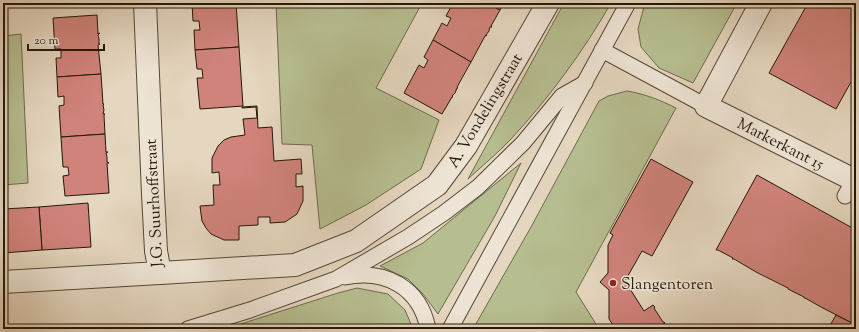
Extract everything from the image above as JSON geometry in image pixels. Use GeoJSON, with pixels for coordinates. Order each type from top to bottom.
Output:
{"type":"FeatureCollection","features":[{"type":"Feature","properties":{"kind":"street","name":"J.G. Suurhoffstraat"},"geometry":{"type":"LineString","coordinates":[[3,282],[160,273],[156,250],[145,3]]}},
{"type":"Feature","properties":{"kind":"street","name":"A. Vondelingstraat"},"geometry":{"type":"LineString","coordinates":[[160,273],[295,265],[356,241],[437,185],[466,146],[548,3]]}},
{"type":"Feature","properties":{"kind":"street"},"geometry":{"type":"LineString","coordinates":[[706,106],[761,3]]}},
{"type":"Feature","properties":{"kind":"street","name":"Markerkant 15"},"geometry":{"type":"LineString","coordinates":[[706,106],[852,186]]}},
{"type":"Feature","properties":{"kind":"lane"},"geometry":{"type":"LineString","coordinates":[[450,329],[628,3]]}},
{"type":"Feature","properties":{"kind":"lane"},"geometry":{"type":"LineString","coordinates":[[602,50],[706,106]]}},
{"type":"Feature","properties":{"kind":"lane"},"geometry":{"type":"LineString","coordinates":[[336,279],[408,238],[478,187],[523,143],[562,96],[585,83]]}},
{"type":"Feature","properties":{"kind":"lane"},"geometry":{"type":"LineString","coordinates":[[188,329],[250,310],[336,279],[358,275],[370,275],[394,282],[408,291],[423,311],[428,329]]}},
{"type":"Feature","properties":{"kind":"green space"},"geometry":{"type":"Polygon","coordinates":[[[276,3],[422,3],[376,88],[439,120],[421,169],[366,205],[320,229],[312,145],[282,144],[276,3]]]}},
{"type":"Feature","properties":{"kind":"green space"},"geometry":{"type":"Polygon","coordinates":[[[564,3],[611,3],[577,57],[539,107],[506,144],[468,179],[564,3]]]}},
{"type":"Feature","properties":{"kind":"green space"},"geometry":{"type":"Polygon","coordinates":[[[645,3],[737,3],[693,83],[659,68],[641,47],[638,29],[645,3]]]}},
{"type":"Feature","properties":{"kind":"green space"},"geometry":{"type":"Polygon","coordinates":[[[21,34],[28,183],[3,185],[3,36],[21,34]]]}},
{"type":"Feature","properties":{"kind":"green space"},"geometry":{"type":"Polygon","coordinates":[[[627,91],[664,102],[676,108],[576,292],[599,329],[473,329],[531,227],[599,101],[608,96],[627,91]]]}},
{"type":"Feature","properties":{"kind":"green space"},"geometry":{"type":"Polygon","coordinates":[[[521,163],[495,216],[438,314],[423,294],[408,279],[380,266],[423,243],[521,163]]]}},
{"type":"Feature","properties":{"kind":"green space"},"geometry":{"type":"Polygon","coordinates":[[[357,288],[388,294],[405,310],[413,329],[225,329],[338,293],[357,288]]]}},
{"type":"Feature","properties":{"kind":"building"},"geometry":{"type":"Polygon","coordinates":[[[3,3],[26,3],[26,6],[3,8],[3,3]]]}},
{"type":"Feature","properties":{"kind":"building"},"geometry":{"type":"Polygon","coordinates":[[[26,3],[74,3],[26,6],[26,3]]]}},
{"type":"Feature","properties":{"kind":"building"},"geometry":{"type":"Polygon","coordinates":[[[192,3],[236,3],[239,47],[195,50],[194,30],[200,30],[199,21],[193,21],[192,3]]]}},
{"type":"Feature","properties":{"kind":"building"},"geometry":{"type":"Polygon","coordinates":[[[453,3],[487,3],[500,10],[491,26],[492,27],[490,27],[471,62],[433,40],[442,23],[447,26],[451,18],[446,16],[453,3]]]}},
{"type":"Feature","properties":{"kind":"building"},"geometry":{"type":"Polygon","coordinates":[[[487,3],[503,3],[500,10],[487,3]]]}},
{"type":"Feature","properties":{"kind":"building"},"geometry":{"type":"Polygon","coordinates":[[[808,3],[856,3],[856,73],[836,109],[769,73],[808,3]]]}},
{"type":"Feature","properties":{"kind":"building"},"geometry":{"type":"Polygon","coordinates":[[[97,15],[98,34],[100,33],[98,35],[100,44],[98,45],[101,74],[57,77],[56,58],[61,58],[61,49],[55,49],[53,18],[97,15]]]}},
{"type":"Feature","properties":{"kind":"building"},"geometry":{"type":"Polygon","coordinates":[[[433,40],[471,62],[457,87],[458,88],[452,96],[453,97],[442,114],[404,93],[419,65],[424,68],[428,60],[424,57],[433,40]]]}},
{"type":"Feature","properties":{"kind":"building"},"geometry":{"type":"Polygon","coordinates":[[[239,47],[243,106],[200,109],[197,78],[203,78],[202,69],[197,69],[195,50],[239,47]]]}},
{"type":"Feature","properties":{"kind":"building"},"geometry":{"type":"Polygon","coordinates":[[[101,74],[104,104],[103,114],[105,114],[105,134],[61,137],[59,106],[64,105],[64,96],[58,97],[57,77],[101,74]]]}},
{"type":"Feature","properties":{"kind":"building"},"geometry":{"type":"Polygon","coordinates":[[[257,106],[258,128],[272,127],[274,161],[301,159],[302,174],[296,174],[296,187],[303,186],[303,201],[297,214],[285,222],[270,223],[270,217],[258,217],[258,225],[239,226],[239,240],[224,240],[211,234],[206,228],[202,221],[200,206],[214,205],[213,185],[220,185],[219,172],[212,173],[212,158],[218,146],[224,140],[231,137],[245,135],[243,119],[257,118],[256,107],[242,107],[257,106]]]}},
{"type":"Feature","properties":{"kind":"building"},"geometry":{"type":"Polygon","coordinates":[[[105,134],[106,152],[108,152],[106,153],[107,162],[109,163],[107,163],[109,193],[65,196],[63,176],[69,175],[68,167],[63,167],[61,137],[105,134]]]}},
{"type":"Feature","properties":{"kind":"building"},"geometry":{"type":"Polygon","coordinates":[[[651,159],[693,182],[652,256],[642,251],[625,281],[644,311],[653,305],[655,307],[654,308],[665,323],[663,324],[666,329],[614,329],[615,328],[609,319],[609,290],[600,282],[608,273],[608,245],[613,235],[610,233],[651,159]]]}},
{"type":"Feature","properties":{"kind":"building"},"geometry":{"type":"Polygon","coordinates":[[[757,175],[856,230],[856,325],[716,250],[757,175]]]}},
{"type":"Feature","properties":{"kind":"building"},"geometry":{"type":"Polygon","coordinates":[[[88,203],[91,247],[42,250],[39,207],[88,203]]]}},
{"type":"Feature","properties":{"kind":"building"},"geometry":{"type":"Polygon","coordinates":[[[39,207],[42,250],[3,253],[3,209],[39,207]]]}},
{"type":"Feature","properties":{"kind":"building"},"geometry":{"type":"Polygon","coordinates":[[[836,315],[856,325],[856,329],[828,329],[836,315]]]}},
{"type":"Feature","properties":{"kind":"place","name":"Slangentoren"},"geometry":{"type":"Point","coordinates":[613,283]}}]}
